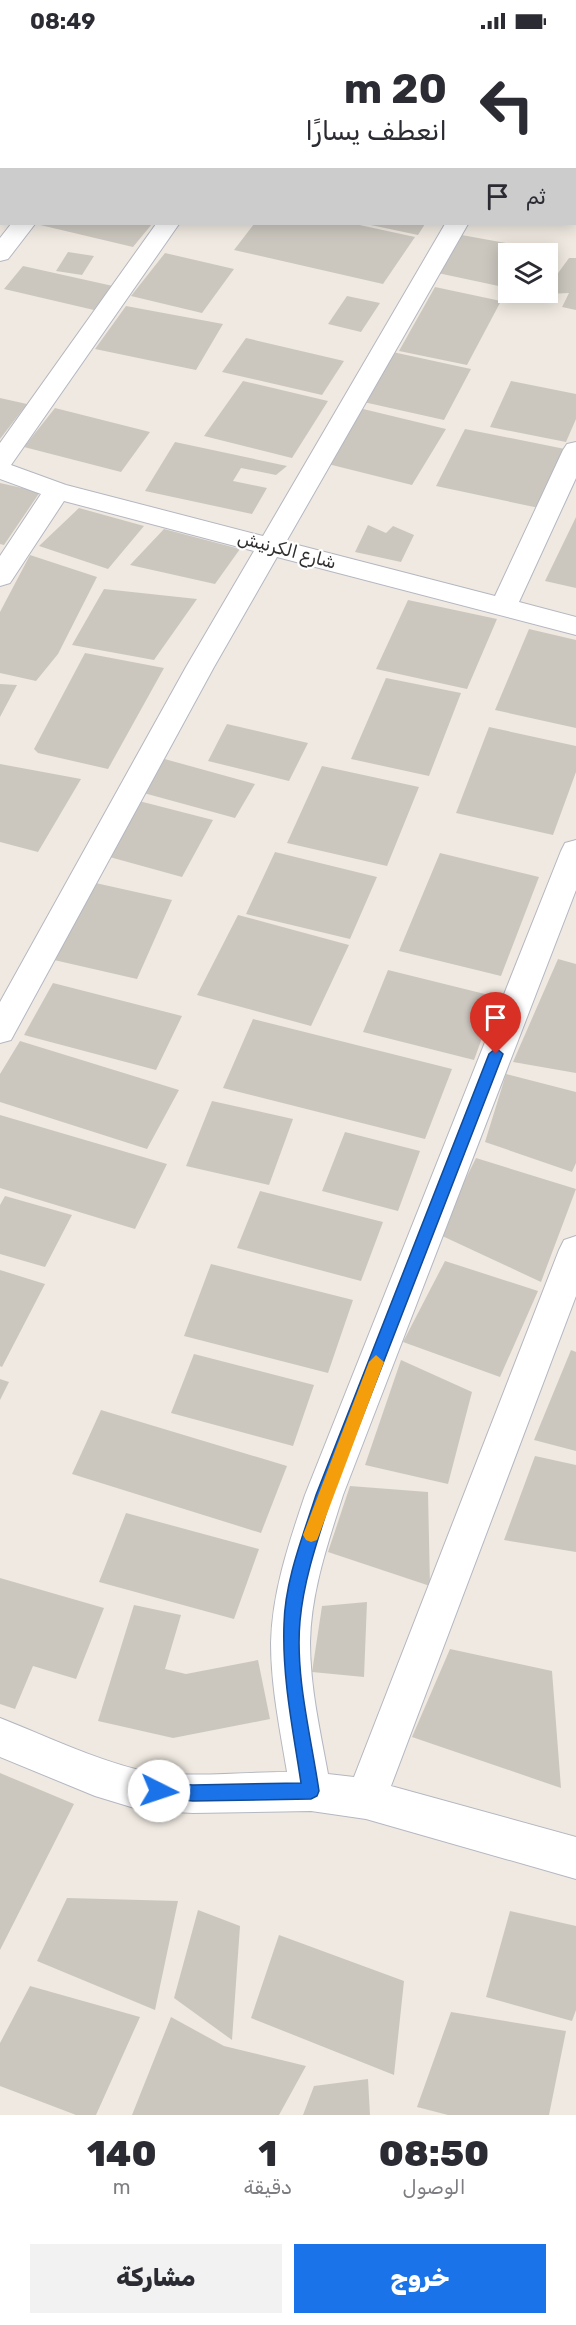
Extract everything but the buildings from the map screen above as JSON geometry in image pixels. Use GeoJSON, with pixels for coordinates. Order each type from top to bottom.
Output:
{"type":"FeatureCollection","features":[{"type":"Feature","properties":{"kind":"street"},"geometry":{"type":"LineString","coordinates":[[0,254],[22,225]]}},
{"type":"Feature","properties":{"kind":"street"},"geometry":{"type":"LineString","coordinates":[[0,462],[166,225]]}},
{"type":"Feature","properties":{"kind":"street"},"geometry":{"type":"LineString","coordinates":[[0,1031],[200,667],[456,225]]}},
{"type":"Feature","properties":{"kind":"street"},"geometry":{"type":"LineString","coordinates":[[502,608],[576,450]]}},
{"type":"Feature","properties":{"kind":"street","name":"شارع الكرنيش"},"geometry":{"type":"LineString","coordinates":[[0,470],[57,491],[576,626]]}},
{"type":"Feature","properties":{"kind":"street"},"geometry":{"type":"LineString","coordinates":[[0,577],[57,491]]}},
{"type":"Feature","properties":{"kind":"street"},"geometry":{"type":"LineString","coordinates":[[311,1791],[294,1683],[292,1622],[303,1562],[324,1495],[576,851]]}},
{"type":"Feature","properties":{"kind":"street"},"geometry":{"type":"LineString","coordinates":[[366,1798],[576,1250]]}},
{"type":"Feature","properties":{"kind":"street"},"geometry":{"type":"LineString","coordinates":[[0,1737],[94,1776],[141,1790],[193,1793],[311,1791],[366,1798],[576,1858]]}},
{"type":"Feature","properties":{"kind":"slow traffic"},"geometry":{"type":"LineString","coordinates":[[311,1535],[324,1495],[376,1362]]}},
{"type":"Feature","properties":{"kind":"route"},"geometry":{"type":"LineString","coordinates":[[159,1791],[193,1793],[311,1791],[294,1683],[292,1622],[303,1562],[324,1495],[496,1054]]}}]}
